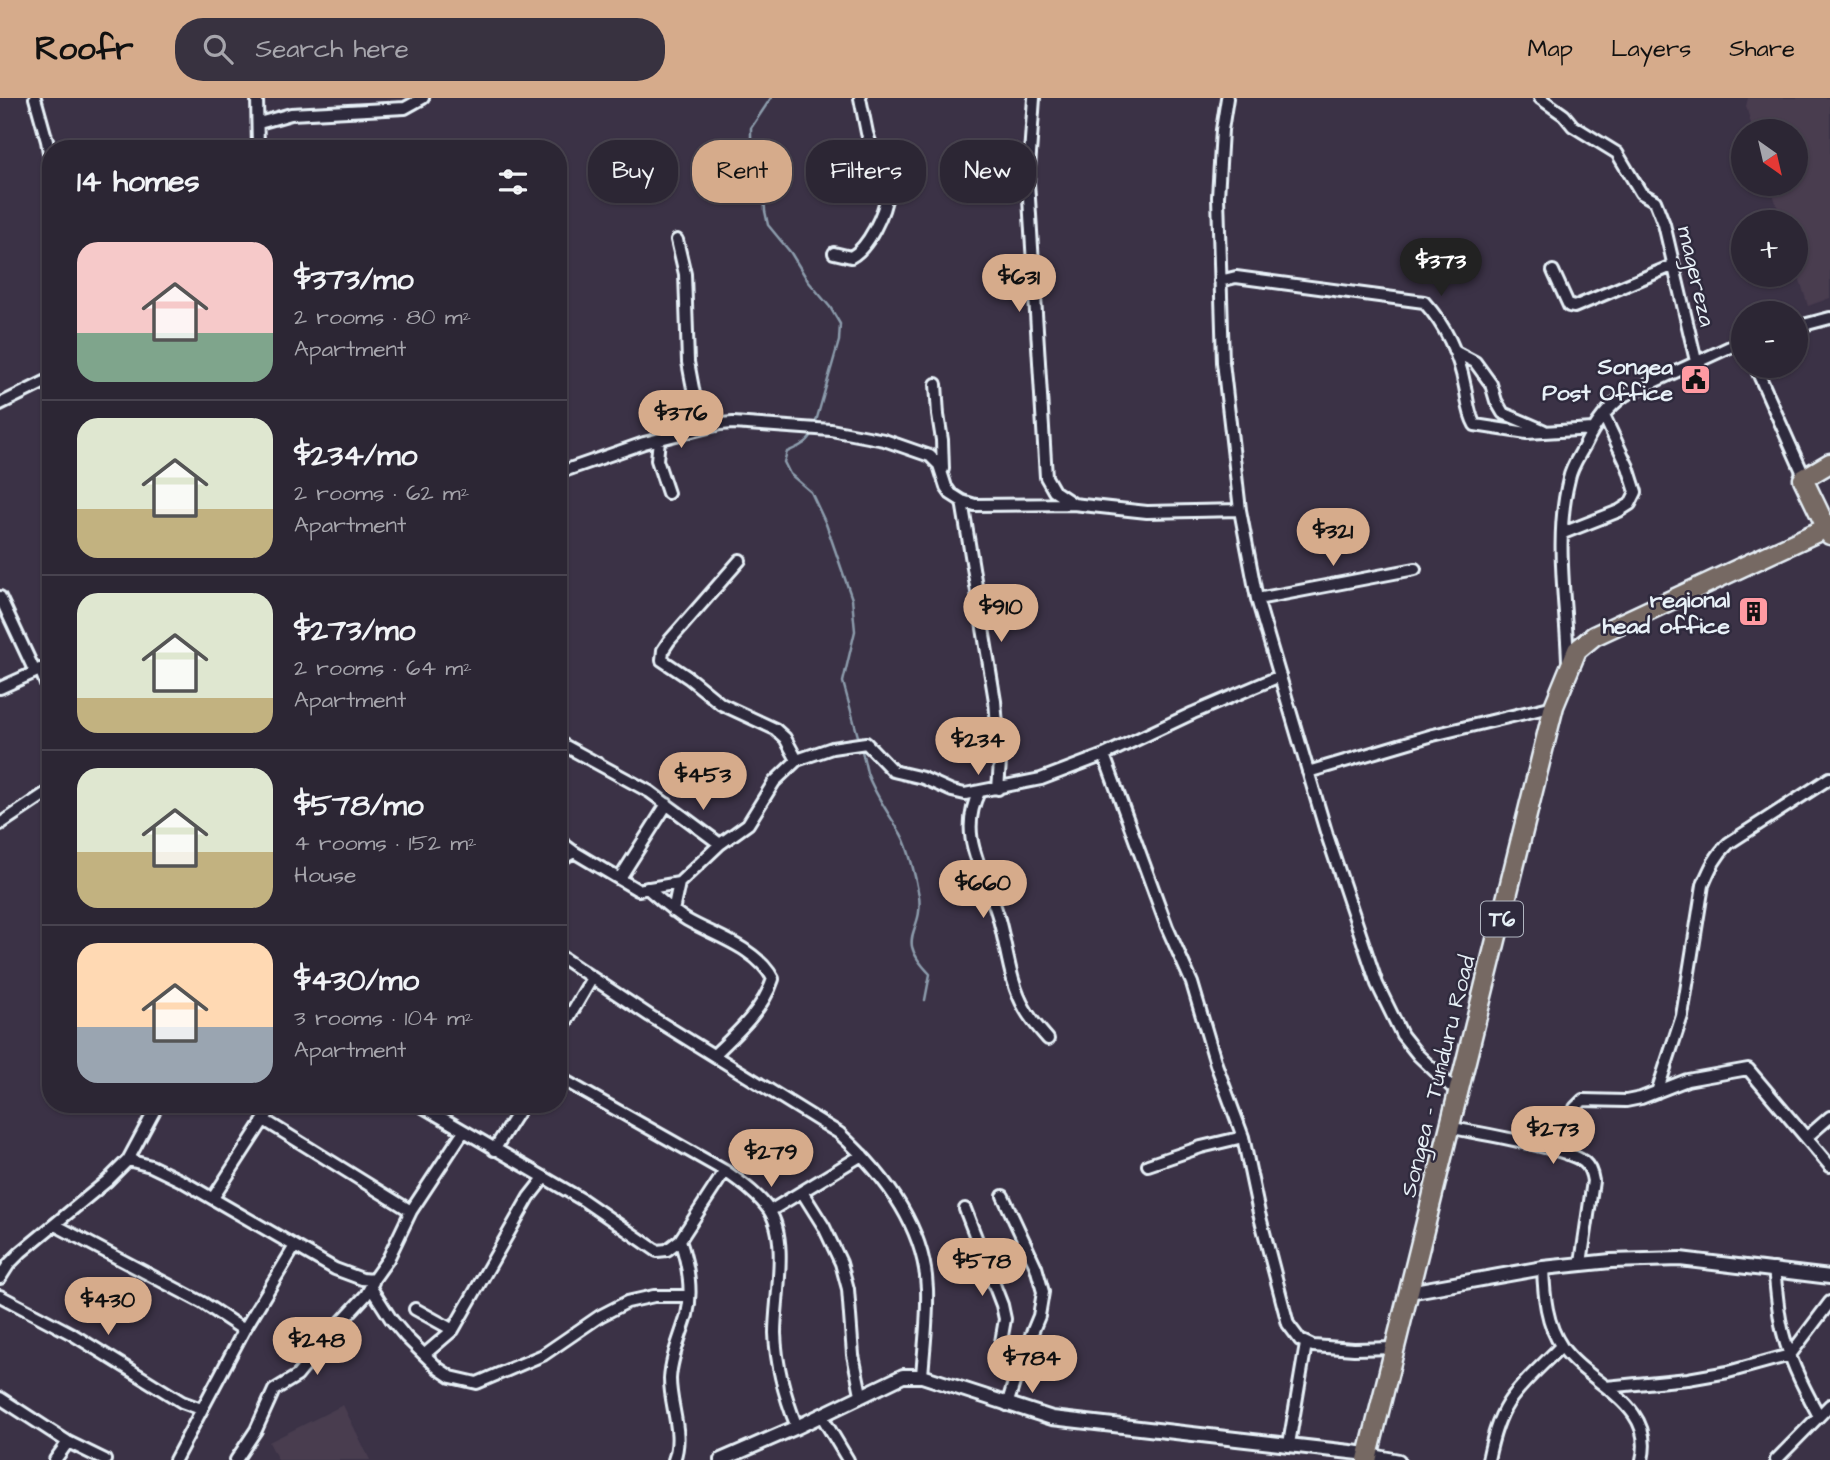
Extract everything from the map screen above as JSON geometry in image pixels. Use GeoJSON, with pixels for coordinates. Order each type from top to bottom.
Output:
{"type":"FeatureCollection","features":[{"type":"Feature","properties":{"kind":"highway"},"geometry":{"type":"LineString","coordinates":[[1828,532],[1803,482],[1804,476],[1830,463]]}},
{"type":"Feature","properties":{"kind":"highway","name":"Songea - Tunduru Road"},"geometry":{"type":"LineString","coordinates":[[1368,1457],[1554,706],[1577,650],[1594,636],[1828,532]]}},
{"type":"Feature","properties":{"kind":"street"},"geometry":{"type":"LineString","coordinates":[[35,98],[47,140]]}},
{"type":"Feature","properties":{"kind":"street"},"geometry":{"type":"LineString","coordinates":[[257,98],[258,140]]}},
{"type":"Feature","properties":{"kind":"street"},"geometry":{"type":"LineString","coordinates":[[259,123],[291,114],[405,108],[423,98]]}},
{"type":"Feature","properties":{"kind":"street"},"geometry":{"type":"LineString","coordinates":[[834,253],[851,257],[861,251],[879,221],[886,202],[887,193],[867,133],[860,98]]}},
{"type":"Feature","properties":{"kind":"street"},"geometry":{"type":"LineString","coordinates":[[1034,98],[1028,182],[1046,477],[1054,491],[1073,504]]}},
{"type":"Feature","properties":{"kind":"street"},"geometry":{"type":"LineString","coordinates":[[1227,98],[1218,197],[1225,386],[1241,510],[1257,599],[1308,772],[1377,984],[1402,1035],[1418,1055],[1457,1092]]}},
{"type":"Feature","properties":{"kind":"street","name":"magereza"},"geometry":{"type":"LineString","coordinates":[[1540,98],[1564,115],[1573,126],[1617,153],[1641,193],[1655,201],[1664,224],[1696,361]]}},
{"type":"Feature","properties":{"kind":"street"},"geometry":{"type":"LineString","coordinates":[[677,240],[685,274],[688,362],[694,394],[706,427]]}},
{"type":"Feature","properties":{"kind":"street"},"geometry":{"type":"LineString","coordinates":[[1553,271],[1569,306],[1574,307],[1672,266]]}},
{"type":"Feature","properties":{"kind":"street"},"geometry":{"type":"LineString","coordinates":[[1220,281],[1236,277],[1424,302],[1438,317],[1454,351],[1475,425],[1527,433],[1593,429]]}},
{"type":"Feature","properties":{"kind":"street"},"geometry":{"type":"LineString","coordinates":[[1808,324],[1830,318]]}},
{"type":"Feature","properties":{"kind":"street"},"geometry":{"type":"LineString","coordinates":[[1569,668],[1562,559],[1564,506],[1569,476],[1593,429],[1611,405],[1625,395],[1731,346]]}},
{"type":"Feature","properties":{"kind":"street"},"geometry":{"type":"LineString","coordinates":[[1454,351],[1475,362],[1491,384],[1503,413],[1546,431]]}},
{"type":"Feature","properties":{"kind":"street"},"geometry":{"type":"LineString","coordinates":[[1760,378],[1804,476]]}},
{"type":"Feature","properties":{"kind":"street"},"geometry":{"type":"LineString","coordinates":[[0,404],[42,383]]}},
{"type":"Feature","properties":{"kind":"street"},"geometry":{"type":"LineString","coordinates":[[936,384],[946,487],[962,501],[975,505],[1073,504],[1147,512],[1241,510]]}},
{"type":"Feature","properties":{"kind":"street"},"geometry":{"type":"LineString","coordinates":[[1563,533],[1619,511],[1630,504],[1636,492],[1628,467],[1604,416]]}},
{"type":"Feature","properties":{"kind":"street"},"geometry":{"type":"LineString","coordinates":[[567,470],[659,439],[733,423],[831,430],[884,440],[930,456],[943,472]]}},
{"type":"Feature","properties":{"kind":"street"},"geometry":{"type":"LineString","coordinates":[[659,439],[657,460],[668,493]]}},
{"type":"Feature","properties":{"kind":"street"},"geometry":{"type":"LineString","coordinates":[[962,501],[995,701],[1000,762],[998,789]]}},
{"type":"Feature","properties":{"kind":"street"},"geometry":{"type":"LineString","coordinates":[[740,560],[669,641],[663,650],[662,660],[721,704],[775,729],[785,738],[797,760]]}},
{"type":"Feature","properties":{"kind":"street"},"geometry":{"type":"LineString","coordinates":[[1257,599],[1415,569]]}},
{"type":"Feature","properties":{"kind":"street"},"geometry":{"type":"LineString","coordinates":[[0,597],[42,669],[0,688]]}},
{"type":"Feature","properties":{"kind":"street"},"geometry":{"type":"LineString","coordinates":[[567,847],[638,890],[662,888],[679,883],[720,844],[748,824],[774,782],[797,760],[832,748],[861,743],[870,745],[886,767],[893,771],[923,778],[952,791],[979,792],[998,789],[1041,779],[1104,755],[1280,676]]}},
{"type":"Feature","properties":{"kind":"street"},"geometry":{"type":"LineString","coordinates":[[1308,772],[1433,735],[1554,706]]}},
{"type":"Feature","properties":{"kind":"street"},"geometry":{"type":"LineString","coordinates":[[567,747],[635,783],[720,844]]}},
{"type":"Feature","properties":{"kind":"street"},"geometry":{"type":"LineString","coordinates":[[1104,755],[1167,928],[1192,984],[1216,1064],[1244,1138],[1288,1324],[1306,1344],[1323,1349],[1395,1348]]}},
{"type":"Feature","properties":{"kind":"street"},"geometry":{"type":"LineString","coordinates":[[1657,1092],[1682,1016],[1703,885],[1710,866],[1729,842],[1830,779]]}},
{"type":"Feature","properties":{"kind":"street"},"geometry":{"type":"LineString","coordinates":[[979,792],[972,817],[974,854],[998,912],[1015,984],[1025,1009],[1048,1039]]}},
{"type":"Feature","properties":{"kind":"street"},"geometry":{"type":"LineString","coordinates":[[0,824],[42,796]]}},
{"type":"Feature","properties":{"kind":"street"},"geometry":{"type":"LineString","coordinates":[[620,878],[667,804]]}},
{"type":"Feature","properties":{"kind":"street"},"geometry":{"type":"LineString","coordinates":[[567,855],[574,852]]}},
{"type":"Feature","properties":{"kind":"street"},"geometry":{"type":"LineString","coordinates":[[673,911],[679,883]]}},
{"type":"Feature","properties":{"kind":"street"},"geometry":{"type":"LineString","coordinates":[[648,888],[673,911],[748,954],[769,971],[773,979],[768,995],[757,1010],[714,1055]]}},
{"type":"Feature","properties":{"kind":"street"},"geometry":{"type":"LineString","coordinates":[[567,962],[839,1133],[862,1155],[902,1206],[916,1233],[928,1286],[922,1376]]}},
{"type":"Feature","properties":{"kind":"street"},"geometry":{"type":"LineString","coordinates":[[567,1021],[592,978]]}},
{"type":"Feature","properties":{"kind":"street"},"geometry":{"type":"LineString","coordinates":[[1567,1154],[1575,1108],[1583,1100],[1626,1101],[1687,1080],[1748,1069],[1830,1166]]}},
{"type":"Feature","properties":{"kind":"street"},"geometry":{"type":"LineString","coordinates":[[567,1082],[725,1171],[749,1189],[769,1211],[780,1253],[775,1333],[778,1359],[782,1386],[797,1427]]}},
{"type":"Feature","properties":{"kind":"street"},"geometry":{"type":"LineString","coordinates":[[0,1279],[9,1264],[21,1252],[128,1160],[153,1113]]}},
{"type":"Feature","properties":{"kind":"street"},"geometry":{"type":"LineString","coordinates":[[213,1198],[268,1113]]}},
{"type":"Feature","properties":{"kind":"street"},"geometry":{"type":"LineString","coordinates":[[432,1113],[601,1211],[657,1251],[667,1250],[680,1240],[725,1171]]}},
{"type":"Feature","properties":{"kind":"street"},"geometry":{"type":"LineString","coordinates":[[495,1150],[518,1113]]}},
{"type":"Feature","properties":{"kind":"street"},"geometry":{"type":"LineString","coordinates":[[1807,1137],[1830,1116]]}},
{"type":"Feature","properties":{"kind":"street"},"geometry":{"type":"LineString","coordinates":[[264,1120],[411,1211]]}},
{"type":"Feature","properties":{"kind":"street"},"geometry":{"type":"LineString","coordinates":[[1448,1127],[1567,1154],[1583,1161],[1592,1174],[1581,1263]]}},
{"type":"Feature","properties":{"kind":"street"},"geometry":{"type":"LineString","coordinates":[[236,1460],[256,1430],[274,1390],[297,1376],[372,1284],[388,1259],[411,1211],[463,1132]]}},
{"type":"Feature","properties":{"kind":"street"},"geometry":{"type":"LineString","coordinates":[[1148,1165],[1201,1147],[1244,1138]]}},
{"type":"Feature","properties":{"kind":"street"},"geometry":{"type":"LineString","coordinates":[[769,1211],[862,1155]]}},
{"type":"Feature","properties":{"kind":"street"},"geometry":{"type":"LineString","coordinates":[[128,1160],[151,1166],[213,1198],[295,1246],[372,1284],[391,1319],[451,1377],[477,1383],[543,1355],[600,1316],[628,1302],[654,1296],[689,1296]]}},
{"type":"Feature","properties":{"kind":"street"},"geometry":{"type":"LineString","coordinates":[[425,1354],[453,1330],[529,1197],[544,1178]]}},
{"type":"Feature","properties":{"kind":"street"},"geometry":{"type":"LineString","coordinates":[[802,1192],[824,1227],[841,1263],[848,1289],[853,1354],[862,1394]]}},
{"type":"Feature","properties":{"kind":"street"},"geometry":{"type":"LineString","coordinates":[[1003,1196],[1036,1268],[1043,1292],[1039,1316],[1022,1357],[1007,1405]]}},
{"type":"Feature","properties":{"kind":"street"},"geometry":{"type":"LineString","coordinates":[[965,1209],[1002,1306],[1005,1318],[1001,1342],[1022,1357]]}},
{"type":"Feature","properties":{"kind":"street"},"geometry":{"type":"LineString","coordinates":[[55,1225],[203,1303],[244,1330]]}},
{"type":"Feature","properties":{"kind":"street"},"geometry":{"type":"LineString","coordinates":[[674,1460],[679,1447],[670,1377],[687,1315],[689,1296],[689,1274],[680,1240]]}},
{"type":"Feature","properties":{"kind":"street"},"geometry":{"type":"LineString","coordinates":[[175,1460],[244,1330],[295,1246]]}},
{"type":"Feature","properties":{"kind":"street"},"geometry":{"type":"LineString","coordinates":[[1409,1293],[1581,1263],[1680,1259],[1830,1277]]}},
{"type":"Feature","properties":{"kind":"street"},"geometry":{"type":"LineString","coordinates":[[1543,1268],[1545,1301],[1550,1321],[1562,1346],[1629,1407],[1639,1420],[1644,1441],[1642,1460]]}},
{"type":"Feature","properties":{"kind":"street"},"geometry":{"type":"LineString","coordinates":[[1774,1269],[1780,1320],[1790,1355],[1800,1382],[1819,1416]]}},
{"type":"Feature","properties":{"kind":"street"},"geometry":{"type":"LineString","coordinates":[[0,1296],[72,1334],[182,1402],[201,1409]]}},
{"type":"Feature","properties":{"kind":"street"},"geometry":{"type":"LineString","coordinates":[[1606,1387],[1702,1377],[1790,1355],[1830,1302]]}},
{"type":"Feature","properties":{"kind":"street"},"geometry":{"type":"LineString","coordinates":[[415,1309],[453,1330]]}},
{"type":"Feature","properties":{"kind":"street"},"geometry":{"type":"LineString","coordinates":[[1289,1444],[1306,1344]]}},
{"type":"Feature","properties":{"kind":"street"},"geometry":{"type":"LineString","coordinates":[[1488,1460],[1494,1434],[1506,1405],[1562,1346]]}},
{"type":"Feature","properties":{"kind":"street"},"geometry":{"type":"LineString","coordinates":[[720,1460],[797,1427],[903,1376],[922,1376],[1052,1418],[1289,1444],[1399,1460]]}},
{"type":"Feature","properties":{"kind":"street"},"geometry":{"type":"LineString","coordinates":[[0,1398],[68,1442],[104,1460]]}},
{"type":"Feature","properties":{"kind":"street"},"geometry":{"type":"LineString","coordinates":[[1776,1460],[1830,1405]]}},
{"type":"Feature","properties":{"kind":"street"},"geometry":{"type":"LineString","coordinates":[[821,1415],[848,1460]]}},
{"type":"Feature","properties":{"kind":"street"},"geometry":{"type":"LineString","coordinates":[[55,1460],[68,1442]]}},
{"type":"Feature","properties":{"kind":"shaded area"},"geometry":{"type":"Polygon","coordinates":[[[1748,98],[1830,98],[1830,298],[1808,306],[1802,287],[1808,287],[1808,210],[1778,210],[1774,196],[1808,196],[1808,119],[1750,119],[1746,106],[1748,98]]]}},
{"type":"Feature","properties":{"kind":"shaded area"},"geometry":{"type":"Polygon","coordinates":[[[343,1405],[370,1460],[278,1460],[269,1442],[343,1405]]]}},
{"type":"Feature","properties":{"kind":"waterway"},"geometry":{"type":"LineString","coordinates":[[771,98],[751,128],[751,151],[764,190],[768,225],[791,253],[840,324],[839,341],[815,425]]}},
{"type":"Feature","properties":{"kind":"waterway"},"geometry":{"type":"LineString","coordinates":[[813,431],[806,442],[787,452],[784,462],[790,474],[811,492],[826,524],[852,599],[855,631],[843,682],[859,740]]}},
{"type":"Feature","properties":{"kind":"waterway"},"geometry":{"type":"LineString","coordinates":[[861,747],[870,781],[904,840],[914,873],[919,909],[912,943],[913,951],[930,974],[925,1000]]}},
{"type":"Feature","properties":{"kind":"place","name":"Songea Post Office"},"geometry":{"type":"Point","coordinates":[1696,379]}},
{"type":"Feature","properties":{"kind":"place","name":"regional head office"},"geometry":{"type":"Point","coordinates":[1753,612]}}]}
